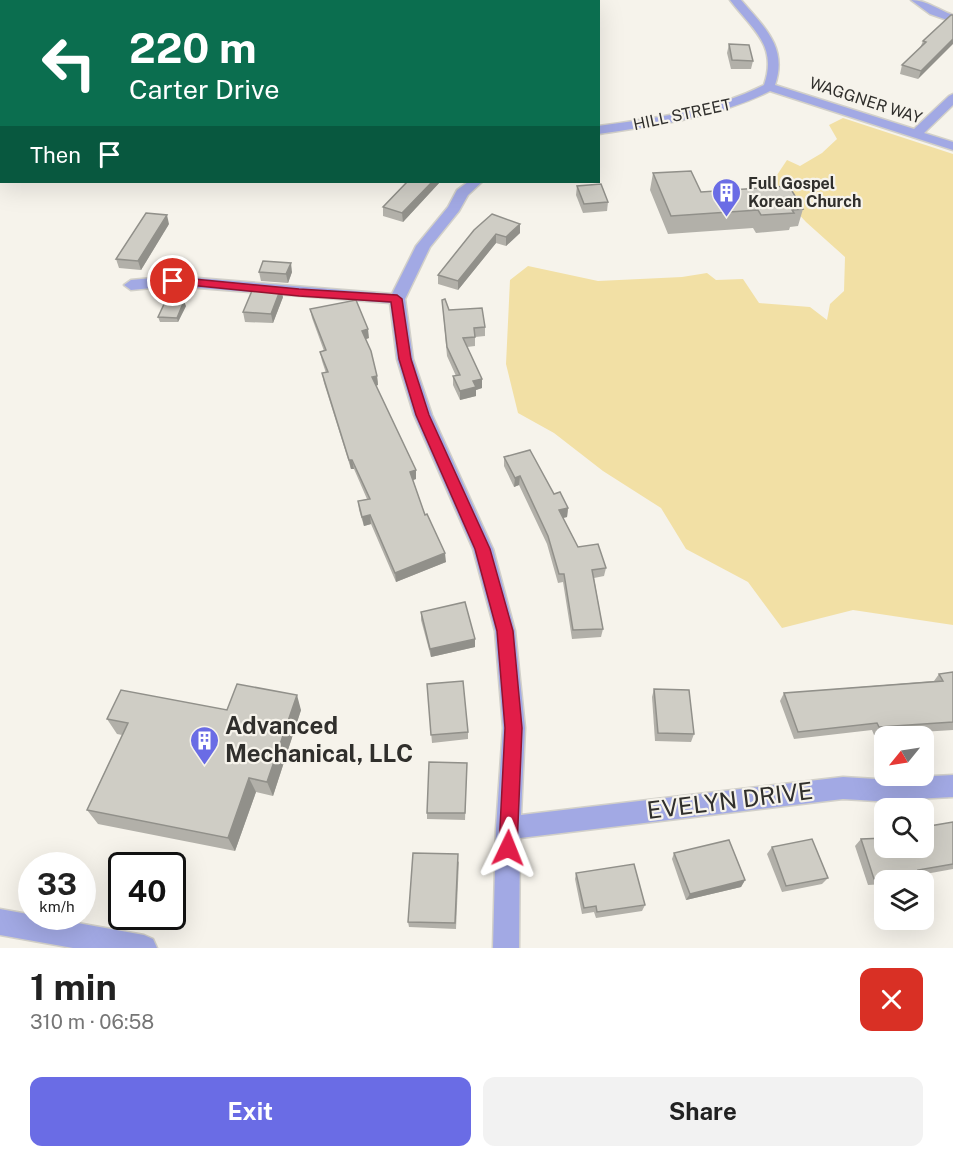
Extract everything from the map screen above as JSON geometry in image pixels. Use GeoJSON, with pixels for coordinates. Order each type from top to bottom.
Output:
{"type":"FeatureCollection","features":[{"type":"Feature","properties":{"kind":"street"},"geometry":{"type":"LineString","coordinates":[[735,0],[762,31],[775,55],[776,67],[769,87]]}},
{"type":"Feature","properties":{"kind":"street"},"geometry":{"type":"LineString","coordinates":[[916,0],[934,12],[953,19]]}},
{"type":"Feature","properties":{"kind":"street","name":"HILL STREET"},"geometry":{"type":"LineString","coordinates":[[600,130],[698,113],[740,102],[769,87]]}},
{"type":"Feature","properties":{"kind":"street","name":"WAGGNER WAY"},"geometry":{"type":"LineString","coordinates":[[769,87],[953,146]]}},
{"type":"Feature","properties":{"kind":"street"},"geometry":{"type":"LineString","coordinates":[[917,133],[953,98]]}},
{"type":"Feature","properties":{"kind":"street"},"geometry":{"type":"LineString","coordinates":[[473,183],[462,193],[454,208],[423,246],[397,299],[405,359],[423,415],[483,549],[505,631],[514,728],[508,828],[506,948]]}},
{"type":"Feature","properties":{"kind":"street"},"geometry":{"type":"LineString","coordinates":[[131,285],[173,281],[397,299]]}},
{"type":"Feature","properties":{"kind":"street","name":"EVELYN DRIVE"},"geometry":{"type":"LineString","coordinates":[[508,828],[843,788],[876,790],[953,786]]}},
{"type":"Feature","properties":{"kind":"street"},"geometry":{"type":"LineString","coordinates":[[0,922],[144,948]]}},
{"type":"Feature","properties":{"kind":"shaded area"},"geometry":{"type":"Polygon","coordinates":[[[843,118],[953,154],[953,625],[853,610],[782,628],[748,582],[686,549],[661,508],[603,471],[554,433],[518,413],[506,364],[510,280],[528,266],[598,281],[682,277],[707,273],[716,280],[743,279],[759,303],[810,307],[827,320],[830,304],[844,291],[845,257],[806,222],[771,184],[787,160],[800,166],[822,153],[837,139],[829,125],[843,118]]]}},
{"type":"Feature","properties":{"kind":"building"},"geometry":{"type":"Polygon","coordinates":[[[953,15],[953,39],[921,71],[902,65],[926,42],[923,41],[953,15]]]}},
{"type":"Feature","properties":{"kind":"building"},"geometry":{"type":"Polygon","coordinates":[[[729,44],[749,45],[753,61],[732,60],[729,44]]]}},
{"type":"Feature","properties":{"kind":"building"},"geometry":{"type":"Polygon","coordinates":[[[691,171],[701,192],[789,186],[803,209],[792,210],[794,213],[761,215],[758,210],[671,216],[653,173],[691,171]]]}},
{"type":"Feature","properties":{"kind":"building"},"geometry":{"type":"Polygon","coordinates":[[[406,183],[431,183],[402,213],[383,207],[406,183]]]}},
{"type":"Feature","properties":{"kind":"building"},"geometry":{"type":"Polygon","coordinates":[[[601,184],[608,202],[584,204],[577,186],[601,184]]]}},
{"type":"Feature","properties":{"kind":"building"},"geometry":{"type":"Polygon","coordinates":[[[146,213],[167,215],[138,261],[116,259],[146,213]]]}},
{"type":"Feature","properties":{"kind":"building"},"geometry":{"type":"Polygon","coordinates":[[[492,214],[520,224],[506,237],[496,234],[458,281],[438,275],[474,230],[492,214]]]}},
{"type":"Feature","properties":{"kind":"building"},"geometry":{"type":"Polygon","coordinates":[[[263,261],[291,263],[286,274],[259,272],[263,261]]]}},
{"type":"Feature","properties":{"kind":"building"},"geometry":{"type":"Polygon","coordinates":[[[254,286],[281,288],[271,314],[243,312],[254,286]]]}},
{"type":"Feature","properties":{"kind":"building"},"geometry":{"type":"Polygon","coordinates":[[[445,299],[449,310],[482,308],[485,327],[474,328],[475,337],[463,338],[482,379],[473,381],[476,387],[460,391],[453,376],[460,375],[447,347],[442,300],[445,299]]]}},
{"type":"Feature","properties":{"kind":"building"},"geometry":{"type":"Polygon","coordinates":[[[166,300],[184,301],[177,318],[158,317],[166,300]]]}},
{"type":"Feature","properties":{"kind":"building"},"geometry":{"type":"Polygon","coordinates":[[[356,300],[368,329],[362,331],[371,351],[377,376],[372,377],[416,470],[410,472],[425,515],[427,514],[445,553],[395,573],[370,515],[362,517],[358,501],[370,499],[352,460],[349,460],[322,373],[328,372],[320,352],[326,350],[310,309],[356,300]]]}},
{"type":"Feature","properties":{"kind":"building"},"geometry":{"type":"Polygon","coordinates":[[[530,450],[554,494],[560,492],[568,508],[559,510],[578,547],[598,544],[606,568],[592,570],[603,629],[573,630],[564,574],[559,574],[548,536],[520,476],[515,478],[504,457],[530,450]]]}},
{"type":"Feature","properties":{"kind":"building"},"geometry":{"type":"Polygon","coordinates":[[[465,602],[475,639],[430,649],[421,612],[465,602]]]}},
{"type":"Feature","properties":{"kind":"building"},"geometry":{"type":"Polygon","coordinates":[[[953,672],[953,722],[894,726],[878,726],[877,723],[798,732],[784,693],[943,681],[939,674],[953,672]]]}},
{"type":"Feature","properties":{"kind":"building"},"geometry":{"type":"Polygon","coordinates":[[[463,681],[468,732],[431,735],[427,684],[463,681]]]}},
{"type":"Feature","properties":{"kind":"building","name":"Advanced Mechanical, LLC"},"geometry":{"type":"Polygon","coordinates":[[[237,684],[297,695],[267,782],[249,778],[228,838],[87,810],[128,723],[107,719],[121,690],[227,710],[237,684]]]}},
{"type":"Feature","properties":{"kind":"building"},"geometry":{"type":"Polygon","coordinates":[[[654,689],[689,690],[694,734],[658,733],[654,689]]]}},
{"type":"Feature","properties":{"kind":"building"},"geometry":{"type":"Polygon","coordinates":[[[429,762],[467,763],[465,813],[427,813],[429,762]]]}},
{"type":"Feature","properties":{"kind":"building"},"geometry":{"type":"Polygon","coordinates":[[[953,822],[953,864],[918,870],[874,870],[874,879],[861,839],[874,838],[874,858],[934,858],[934,825],[953,822]]]}},
{"type":"Feature","properties":{"kind":"building"},"geometry":{"type":"Polygon","coordinates":[[[812,839],[828,878],[786,886],[772,847],[812,839]]]}},
{"type":"Feature","properties":{"kind":"building"},"geometry":{"type":"Polygon","coordinates":[[[729,840],[745,880],[690,894],[674,853],[729,840]]]}},
{"type":"Feature","properties":{"kind":"building"},"geometry":{"type":"Polygon","coordinates":[[[413,853],[458,854],[455,923],[408,922],[413,853]]]}},
{"type":"Feature","properties":{"kind":"building"},"geometry":{"type":"Polygon","coordinates":[[[634,864],[645,905],[597,912],[596,906],[584,908],[576,873],[634,864]]]}},
{"type":"Feature","properties":{"kind":"place","name":"Full Gospel Korean Church"},"geometry":{"type":"Point","coordinates":[727,218]}},
{"type":"Feature","properties":{"kind":"place","name":"Advanced Mechanical, LLC"},"geometry":{"type":"Point","coordinates":[204,766]}},
{"type":"Feature","properties":{"kind":"route"},"geometry":{"type":"LineString","coordinates":[[173,281],[299,293],[397,299],[405,359],[423,415],[483,549],[505,631],[514,728],[508,848]]}}]}
